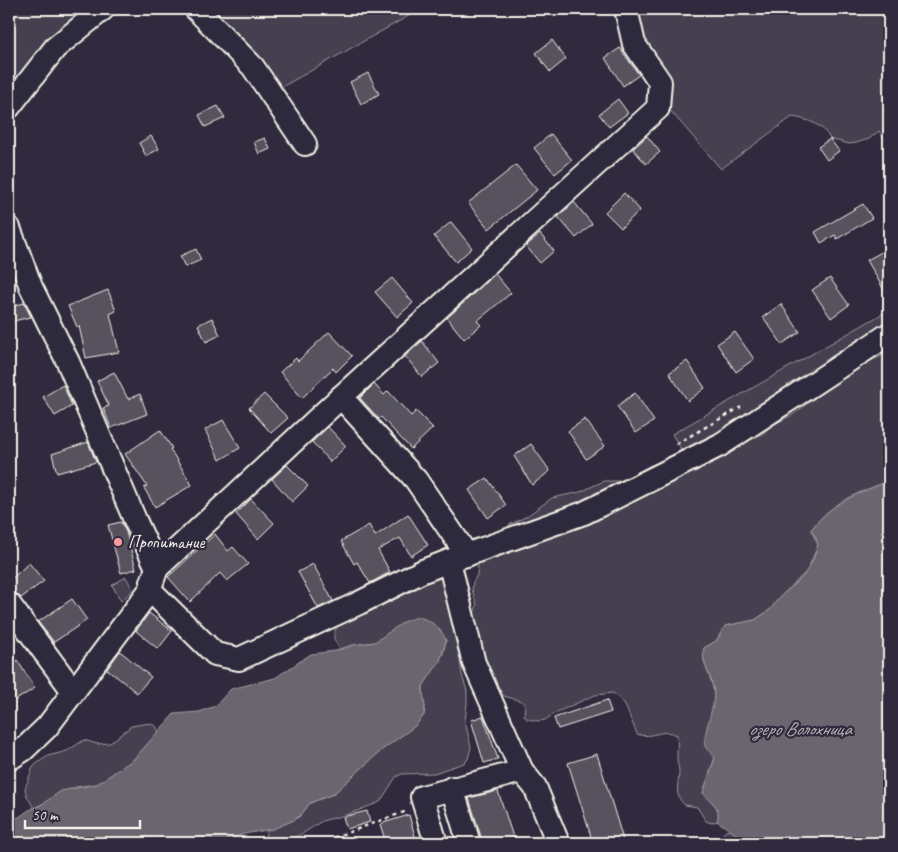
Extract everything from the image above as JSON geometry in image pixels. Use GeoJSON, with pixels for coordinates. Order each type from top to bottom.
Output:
{"type":"FeatureCollection","features":[{"type":"Feature","properties":{"kind":"street"},"geometry":{"type":"LineString","coordinates":[[9,107],[55,48],[103,9]]}},
{"type":"Feature","properties":{"kind":"street"},"geometry":{"type":"LineString","coordinates":[[196,9],[253,67],[304,144]]}},
{"type":"Feature","properties":{"kind":"street"},"geometry":{"type":"LineString","coordinates":[[9,760],[23,750],[47,727],[150,590],[157,568],[341,397],[658,108],[660,82],[634,44],[626,9]]}},
{"type":"Feature","properties":{"kind":"street"},"geometry":{"type":"LineString","coordinates":[[9,228],[31,287],[68,362],[157,568]]}},
{"type":"Feature","properties":{"kind":"street"},"geometry":{"type":"LineString","coordinates":[[150,590],[215,654],[239,659],[422,572],[584,513],[720,445],[889,334]]}},
{"type":"Feature","properties":{"kind":"street"},"geometry":{"type":"LineString","coordinates":[[341,397],[416,480],[458,558],[474,663],[522,772],[535,787],[558,843]]}},
{"type":"Feature","properties":{"kind":"street"},"geometry":{"type":"LineString","coordinates":[[9,604],[73,690]]}},
{"type":"Feature","properties":{"kind":"street"},"geometry":{"type":"LineString","coordinates":[[436,843],[422,797],[522,772]]}},
{"type":"Feature","properties":{"kind":"street"},"geometry":{"type":"LineString","coordinates":[[452,788],[469,843]]}},
{"type":"Feature","properties":{"kind":"path"},"geometry":{"type":"LineString","coordinates":[[332,843],[330,839],[425,805]]}},
{"type":"Feature","properties":{"kind":"shaded area"},"geometry":{"type":"Polygon","coordinates":[[[9,9],[94,9],[9,95],[9,9]]]}},
{"type":"Feature","properties":{"kind":"shaded area"},"geometry":{"type":"Polygon","coordinates":[[[205,9],[421,9],[280,88],[205,9]]]}},
{"type":"Feature","properties":{"kind":"shaded area"},"geometry":{"type":"Polygon","coordinates":[[[639,9],[889,9],[889,148],[879,131],[869,139],[849,144],[830,139],[814,123],[792,117],[721,169],[668,108],[640,42],[636,15],[639,9]]]}},
{"type":"Feature","properties":{"kind":"shaded area"},"geometry":{"type":"Polygon","coordinates":[[[889,310],[889,323],[731,429],[685,456],[672,434],[889,310]]]}},
{"type":"Feature","properties":{"kind":"shaded area"},"geometry":{"type":"Polygon","coordinates":[[[889,353],[889,481],[856,494],[827,512],[811,530],[818,545],[807,571],[778,599],[771,609],[755,620],[725,626],[716,641],[704,648],[704,660],[714,691],[707,736],[710,750],[715,757],[703,793],[717,809],[717,821],[711,823],[706,821],[697,807],[685,805],[679,797],[677,735],[667,732],[647,736],[637,734],[624,703],[613,693],[595,695],[555,713],[545,720],[539,721],[527,719],[524,715],[525,704],[521,701],[504,696],[494,681],[482,652],[473,616],[477,605],[472,590],[478,565],[509,525],[527,516],[552,498],[580,492],[604,481],[624,481],[659,462],[730,447],[739,448],[764,433],[769,427],[794,414],[848,372],[889,353]]]}},
{"type":"Feature","properties":{"kind":"shaded area"},"geometry":{"type":"Polygon","coordinates":[[[425,575],[444,576],[449,598],[449,610],[459,642],[457,648],[462,675],[467,691],[465,721],[471,747],[468,759],[464,763],[434,773],[402,774],[396,777],[380,802],[349,814],[322,821],[302,834],[285,841],[268,843],[264,840],[267,830],[294,820],[301,815],[310,803],[333,794],[383,749],[408,731],[424,715],[423,686],[443,654],[446,640],[396,628],[375,642],[340,649],[334,635],[339,621],[394,599],[425,575]]]}},
{"type":"Feature","properties":{"kind":"shaded area"},"geometry":{"type":"Polygon","coordinates":[[[126,577],[133,590],[121,601],[112,585],[126,577]]]}},
{"type":"Feature","properties":{"kind":"shaded area"},"geometry":{"type":"Polygon","coordinates":[[[150,723],[156,726],[159,732],[130,763],[97,784],[75,787],[34,808],[25,789],[32,769],[36,764],[48,756],[67,751],[84,740],[97,744],[110,743],[131,726],[150,723]]]}},
{"type":"Feature","properties":{"kind":"shaded area"},"geometry":{"type":"Polygon","coordinates":[[[731,830],[751,843],[713,843],[726,831],[731,830]]]}},
{"type":"Feature","properties":{"kind":"water","name":"озеро Волохница"},"geometry":{"type":"Polygon","coordinates":[[[889,481],[889,843],[751,843],[717,821],[717,809],[703,793],[715,758],[705,746],[714,690],[704,660],[704,648],[716,641],[725,626],[755,620],[771,609],[778,599],[804,575],[813,560],[818,545],[811,530],[827,512],[846,500],[889,481]]]}},
{"type":"Feature","properties":{"kind":"water"},"geometry":{"type":"Polygon","coordinates":[[[418,617],[435,625],[446,640],[440,661],[423,686],[424,715],[415,726],[383,749],[333,794],[310,803],[301,815],[294,820],[273,829],[244,834],[218,843],[9,843],[9,821],[41,805],[61,791],[97,784],[134,759],[174,714],[199,712],[210,708],[215,706],[231,689],[275,678],[311,654],[375,642],[405,621],[418,617]]]}},
{"type":"Feature","properties":{"kind":"building"},"geometry":{"type":"Polygon","coordinates":[[[552,40],[566,59],[550,72],[536,53],[552,40]]]}},
{"type":"Feature","properties":{"kind":"building"},"geometry":{"type":"Polygon","coordinates":[[[620,48],[639,75],[623,86],[605,58],[620,48]]]}},
{"type":"Feature","properties":{"kind":"building"},"geometry":{"type":"Polygon","coordinates":[[[368,73],[379,94],[361,104],[350,82],[368,73]]]}},
{"type":"Feature","properties":{"kind":"building"},"geometry":{"type":"Polygon","coordinates":[[[618,99],[628,113],[609,127],[599,114],[618,99]]]}},
{"type":"Feature","properties":{"kind":"building"},"geometry":{"type":"Polygon","coordinates":[[[218,106],[225,118],[205,127],[199,115],[218,106]]]}},
{"type":"Feature","properties":{"kind":"building"},"geometry":{"type":"Polygon","coordinates":[[[551,134],[572,160],[555,174],[534,148],[551,134]]]}},
{"type":"Feature","properties":{"kind":"building"},"geometry":{"type":"Polygon","coordinates":[[[151,136],[159,149],[146,156],[139,143],[151,136]]]}},
{"type":"Feature","properties":{"kind":"building"},"geometry":{"type":"Polygon","coordinates":[[[647,136],[660,152],[646,164],[633,149],[647,136]]]}},
{"type":"Feature","properties":{"kind":"building"},"geometry":{"type":"Polygon","coordinates":[[[265,138],[270,149],[259,154],[254,142],[265,138]]]}},
{"type":"Feature","properties":{"kind":"building"},"geometry":{"type":"Polygon","coordinates":[[[830,139],[839,151],[827,160],[818,147],[830,139]]]}},
{"type":"Feature","properties":{"kind":"building"},"geometry":{"type":"Polygon","coordinates":[[[516,165],[537,190],[489,229],[468,203],[516,165]]]}},
{"type":"Feature","properties":{"kind":"building"},"geometry":{"type":"Polygon","coordinates":[[[624,193],[640,210],[621,228],[605,212],[624,193]]]}},
{"type":"Feature","properties":{"kind":"building"},"geometry":{"type":"Polygon","coordinates":[[[574,202],[592,224],[576,238],[558,217],[574,202]]]}},
{"type":"Feature","properties":{"kind":"building"},"geometry":{"type":"Polygon","coordinates":[[[863,204],[872,218],[837,239],[835,235],[821,243],[815,232],[863,204]]]}},
{"type":"Feature","properties":{"kind":"building"},"geometry":{"type":"Polygon","coordinates":[[[451,222],[472,248],[456,262],[434,236],[451,222]]]}},
{"type":"Feature","properties":{"kind":"building"},"geometry":{"type":"Polygon","coordinates":[[[540,234],[554,251],[540,263],[526,246],[540,234]]]}},
{"type":"Feature","properties":{"kind":"building"},"geometry":{"type":"Polygon","coordinates":[[[889,248],[889,299],[867,260],[889,248]]]}},
{"type":"Feature","properties":{"kind":"building"},"geometry":{"type":"Polygon","coordinates":[[[196,249],[201,260],[185,267],[180,256],[196,249]]]}},
{"type":"Feature","properties":{"kind":"building"},"geometry":{"type":"Polygon","coordinates":[[[495,274],[511,293],[477,321],[481,325],[464,339],[447,318],[495,274]]]}},
{"type":"Feature","properties":{"kind":"building"},"geometry":{"type":"Polygon","coordinates":[[[392,278],[413,303],[397,317],[375,292],[392,278]]]}},
{"type":"Feature","properties":{"kind":"building"},"geometry":{"type":"Polygon","coordinates":[[[830,278],[849,305],[831,318],[812,290],[830,278]]]}},
{"type":"Feature","properties":{"kind":"building"},"geometry":{"type":"Polygon","coordinates":[[[108,290],[116,311],[110,314],[119,352],[86,358],[79,326],[77,327],[68,306],[108,290]]]}},
{"type":"Feature","properties":{"kind":"building"},"geometry":{"type":"Polygon","coordinates":[[[24,303],[31,317],[9,322],[9,307],[24,303]]]}},
{"type":"Feature","properties":{"kind":"building"},"geometry":{"type":"Polygon","coordinates":[[[781,304],[800,332],[782,344],[763,317],[781,304]]]}},
{"type":"Feature","properties":{"kind":"building"},"geometry":{"type":"Polygon","coordinates":[[[212,318],[220,335],[206,342],[198,325],[212,318]]]}},
{"type":"Feature","properties":{"kind":"building"},"geometry":{"type":"Polygon","coordinates":[[[329,332],[352,356],[336,372],[333,368],[302,398],[280,372],[296,358],[298,361],[329,332]]]}},
{"type":"Feature","properties":{"kind":"building"},"geometry":{"type":"Polygon","coordinates":[[[735,332],[754,359],[736,372],[717,344],[735,332]]]}},
{"type":"Feature","properties":{"kind":"building"},"geometry":{"type":"Polygon","coordinates":[[[422,341],[439,363],[422,377],[405,356],[422,341]]]}},
{"type":"Feature","properties":{"kind":"building"},"geometry":{"type":"Polygon","coordinates":[[[687,361],[705,388],[688,401],[669,373],[687,361]]]}},
{"type":"Feature","properties":{"kind":"building"},"geometry":{"type":"Polygon","coordinates":[[[114,372],[128,399],[140,394],[147,414],[111,428],[103,408],[109,406],[97,381],[114,372]]]}},
{"type":"Feature","properties":{"kind":"building"},"geometry":{"type":"Polygon","coordinates":[[[374,384],[384,395],[388,391],[411,416],[416,411],[433,428],[411,449],[360,398],[374,384]]]}},
{"type":"Feature","properties":{"kind":"building"},"geometry":{"type":"Polygon","coordinates":[[[63,385],[72,406],[55,416],[43,397],[63,385]]]}},
{"type":"Feature","properties":{"kind":"building"},"geometry":{"type":"Polygon","coordinates":[[[635,393],[654,421],[636,433],[617,406],[635,393]]]}},
{"type":"Feature","properties":{"kind":"building"},"geometry":{"type":"Polygon","coordinates":[[[264,394],[288,418],[271,433],[249,408],[264,394]]]}},
{"type":"Feature","properties":{"kind":"building"},"geometry":{"type":"Polygon","coordinates":[[[585,419],[605,446],[586,459],[568,431],[585,419]]]}},
{"type":"Feature","properties":{"kind":"building"},"geometry":{"type":"Polygon","coordinates":[[[223,420],[240,448],[220,460],[205,430],[223,420]]]}},
{"type":"Feature","properties":{"kind":"building"},"geometry":{"type":"Polygon","coordinates":[[[328,427],[346,446],[330,462],[312,442],[328,427]]]}},
{"type":"Feature","properties":{"kind":"building"},"geometry":{"type":"Polygon","coordinates":[[[160,430],[192,485],[155,507],[144,488],[147,486],[125,454],[160,430]]]}},
{"type":"Feature","properties":{"kind":"building"},"geometry":{"type":"Polygon","coordinates":[[[88,442],[96,462],[57,473],[52,454],[88,442]]]}},
{"type":"Feature","properties":{"kind":"building"},"geometry":{"type":"Polygon","coordinates":[[[531,444],[550,471],[532,485],[514,456],[531,444]]]}},
{"type":"Feature","properties":{"kind":"building"},"geometry":{"type":"Polygon","coordinates":[[[287,465],[308,486],[292,502],[272,479],[287,465]]]}},
{"type":"Feature","properties":{"kind":"building"},"geometry":{"type":"Polygon","coordinates":[[[487,478],[506,505],[488,518],[469,490],[487,478]]]}},
{"type":"Feature","properties":{"kind":"building"},"geometry":{"type":"Polygon","coordinates":[[[251,499],[274,523],[258,539],[236,514],[251,499]]]}},
{"type":"Feature","properties":{"kind":"building"},"geometry":{"type":"Polygon","coordinates":[[[408,514],[428,545],[411,556],[400,538],[378,550],[390,572],[370,583],[357,562],[354,564],[341,541],[369,525],[375,536],[408,514]]]}},
{"type":"Feature","properties":{"kind":"building"},"geometry":{"type":"Polygon","coordinates":[[[121,522],[126,532],[136,569],[121,573],[108,525],[121,522]]]}},
{"type":"Feature","properties":{"kind":"building"},"geometry":{"type":"Polygon","coordinates":[[[215,534],[228,551],[233,547],[248,564],[227,581],[220,573],[190,602],[168,577],[215,534]]]}},
{"type":"Feature","properties":{"kind":"building"},"geometry":{"type":"Polygon","coordinates":[[[29,563],[44,581],[21,598],[15,592],[9,591],[9,581],[29,563]]]}},
{"type":"Feature","properties":{"kind":"building"},"geometry":{"type":"Polygon","coordinates":[[[313,564],[333,601],[318,608],[298,572],[313,564]]]}},
{"type":"Feature","properties":{"kind":"building"},"geometry":{"type":"Polygon","coordinates":[[[72,599],[87,620],[54,642],[38,622],[72,599]]]}},
{"type":"Feature","properties":{"kind":"building"},"geometry":{"type":"Polygon","coordinates":[[[149,613],[172,631],[158,649],[136,631],[149,613]]]}},
{"type":"Feature","properties":{"kind":"building"},"geometry":{"type":"Polygon","coordinates":[[[120,651],[151,677],[137,693],[107,669],[120,651]]]}},
{"type":"Feature","properties":{"kind":"building"},"geometry":{"type":"Polygon","coordinates":[[[17,660],[35,688],[16,700],[9,688],[9,665],[17,660]]]}},
{"type":"Feature","properties":{"kind":"building"},"geometry":{"type":"Polygon","coordinates":[[[607,700],[611,712],[558,729],[554,718],[607,700]]]}},
{"type":"Feature","properties":{"kind":"building"},"geometry":{"type":"Polygon","coordinates":[[[483,716],[498,759],[484,763],[471,720],[483,716]]]}},
{"type":"Feature","properties":{"kind":"building"},"geometry":{"type":"Polygon","coordinates":[[[597,754],[624,843],[593,843],[568,763],[597,754]]]}},
{"type":"Feature","properties":{"kind":"building"},"geometry":{"type":"Polygon","coordinates":[[[498,791],[515,843],[483,843],[469,798],[498,791]]]}},
{"type":"Feature","properties":{"kind":"building"},"geometry":{"type":"Polygon","coordinates":[[[367,811],[370,822],[347,829],[343,817],[367,811]]]}},
{"type":"Feature","properties":{"kind":"building"},"geometry":{"type":"Polygon","coordinates":[[[409,815],[417,843],[386,843],[380,824],[409,815]]]}},
{"type":"Feature","properties":{"kind":"place","name":"Пропитание"},"geometry":{"type":"Point","coordinates":[118,542]}}]}
